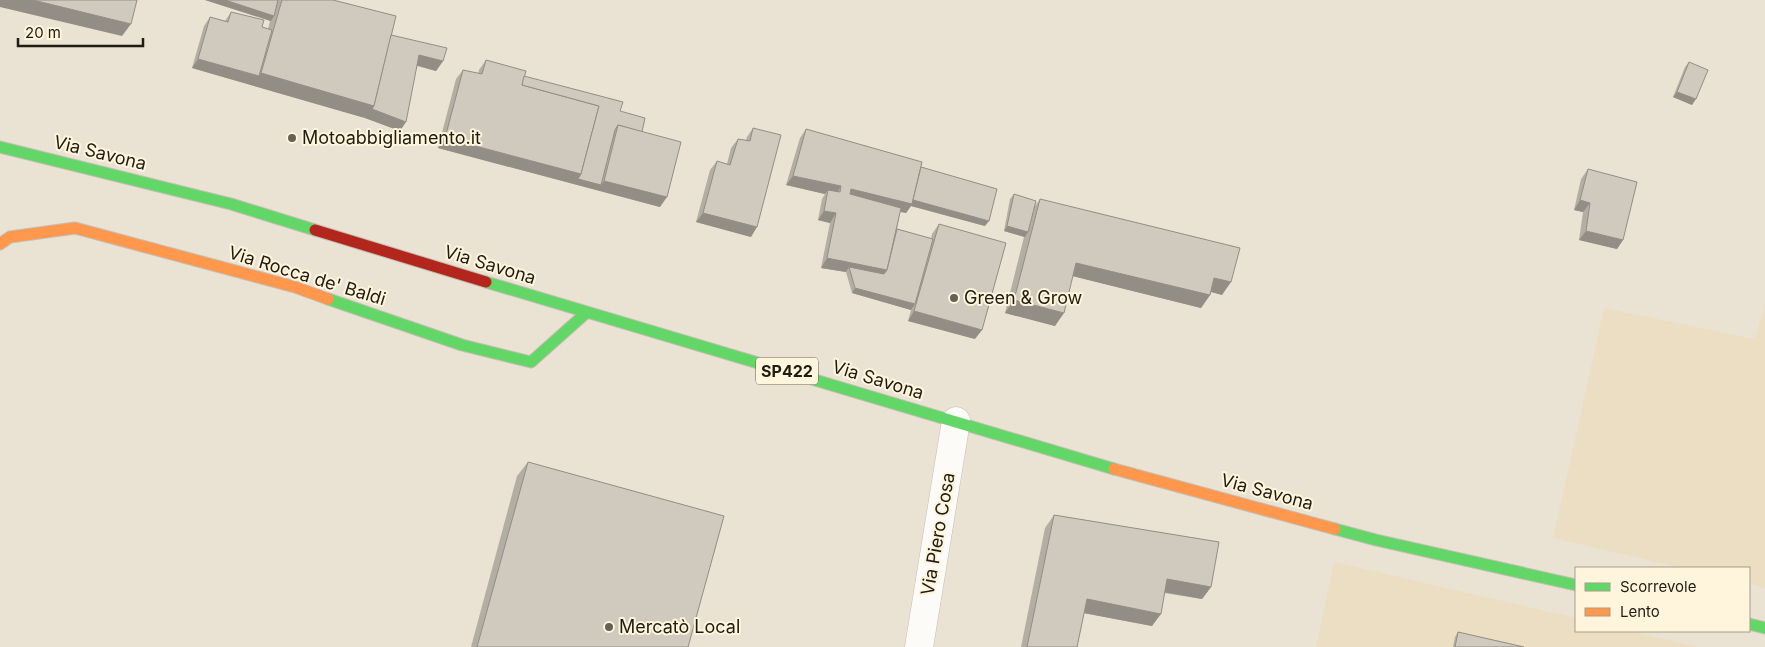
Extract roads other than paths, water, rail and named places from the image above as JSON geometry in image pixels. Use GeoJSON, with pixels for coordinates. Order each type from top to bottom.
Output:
{"type":"FeatureCollection","features":[{"type":"Feature","properties":{"kind":"main road","name":"Via Savona"},"geometry":{"type":"LineString","coordinates":[[0,147],[231,204],[586,313],[640,327],[1119,470],[1376,540],[1575,585]]}},
{"type":"Feature","properties":{"kind":"main road","name":"Via Rocca de' Baldi"},"geometry":{"type":"LineString","coordinates":[[0,244],[10,237],[75,228],[295,287],[462,345],[531,362],[586,313]]}},
{"type":"Feature","properties":{"kind":"main road"},"geometry":{"type":"LineString","coordinates":[[1750,624],[1765,628]]}},
{"type":"Feature","properties":{"kind":"street","name":"Via Piero Cosa"},"geometry":{"type":"LineString","coordinates":[[918,647],[956,421]]}},
{"type":"Feature","properties":{"kind":"place","name":"Motoabbigliamento.it"},"geometry":{"type":"Point","coordinates":[292,138]}},
{"type":"Feature","properties":{"kind":"place","name":"Green & Grow"},"geometry":{"type":"Point","coordinates":[954,298]}},
{"type":"Feature","properties":{"kind":"place","name":"Mercatò Local"},"geometry":{"type":"Point","coordinates":[609,627]}}]}
